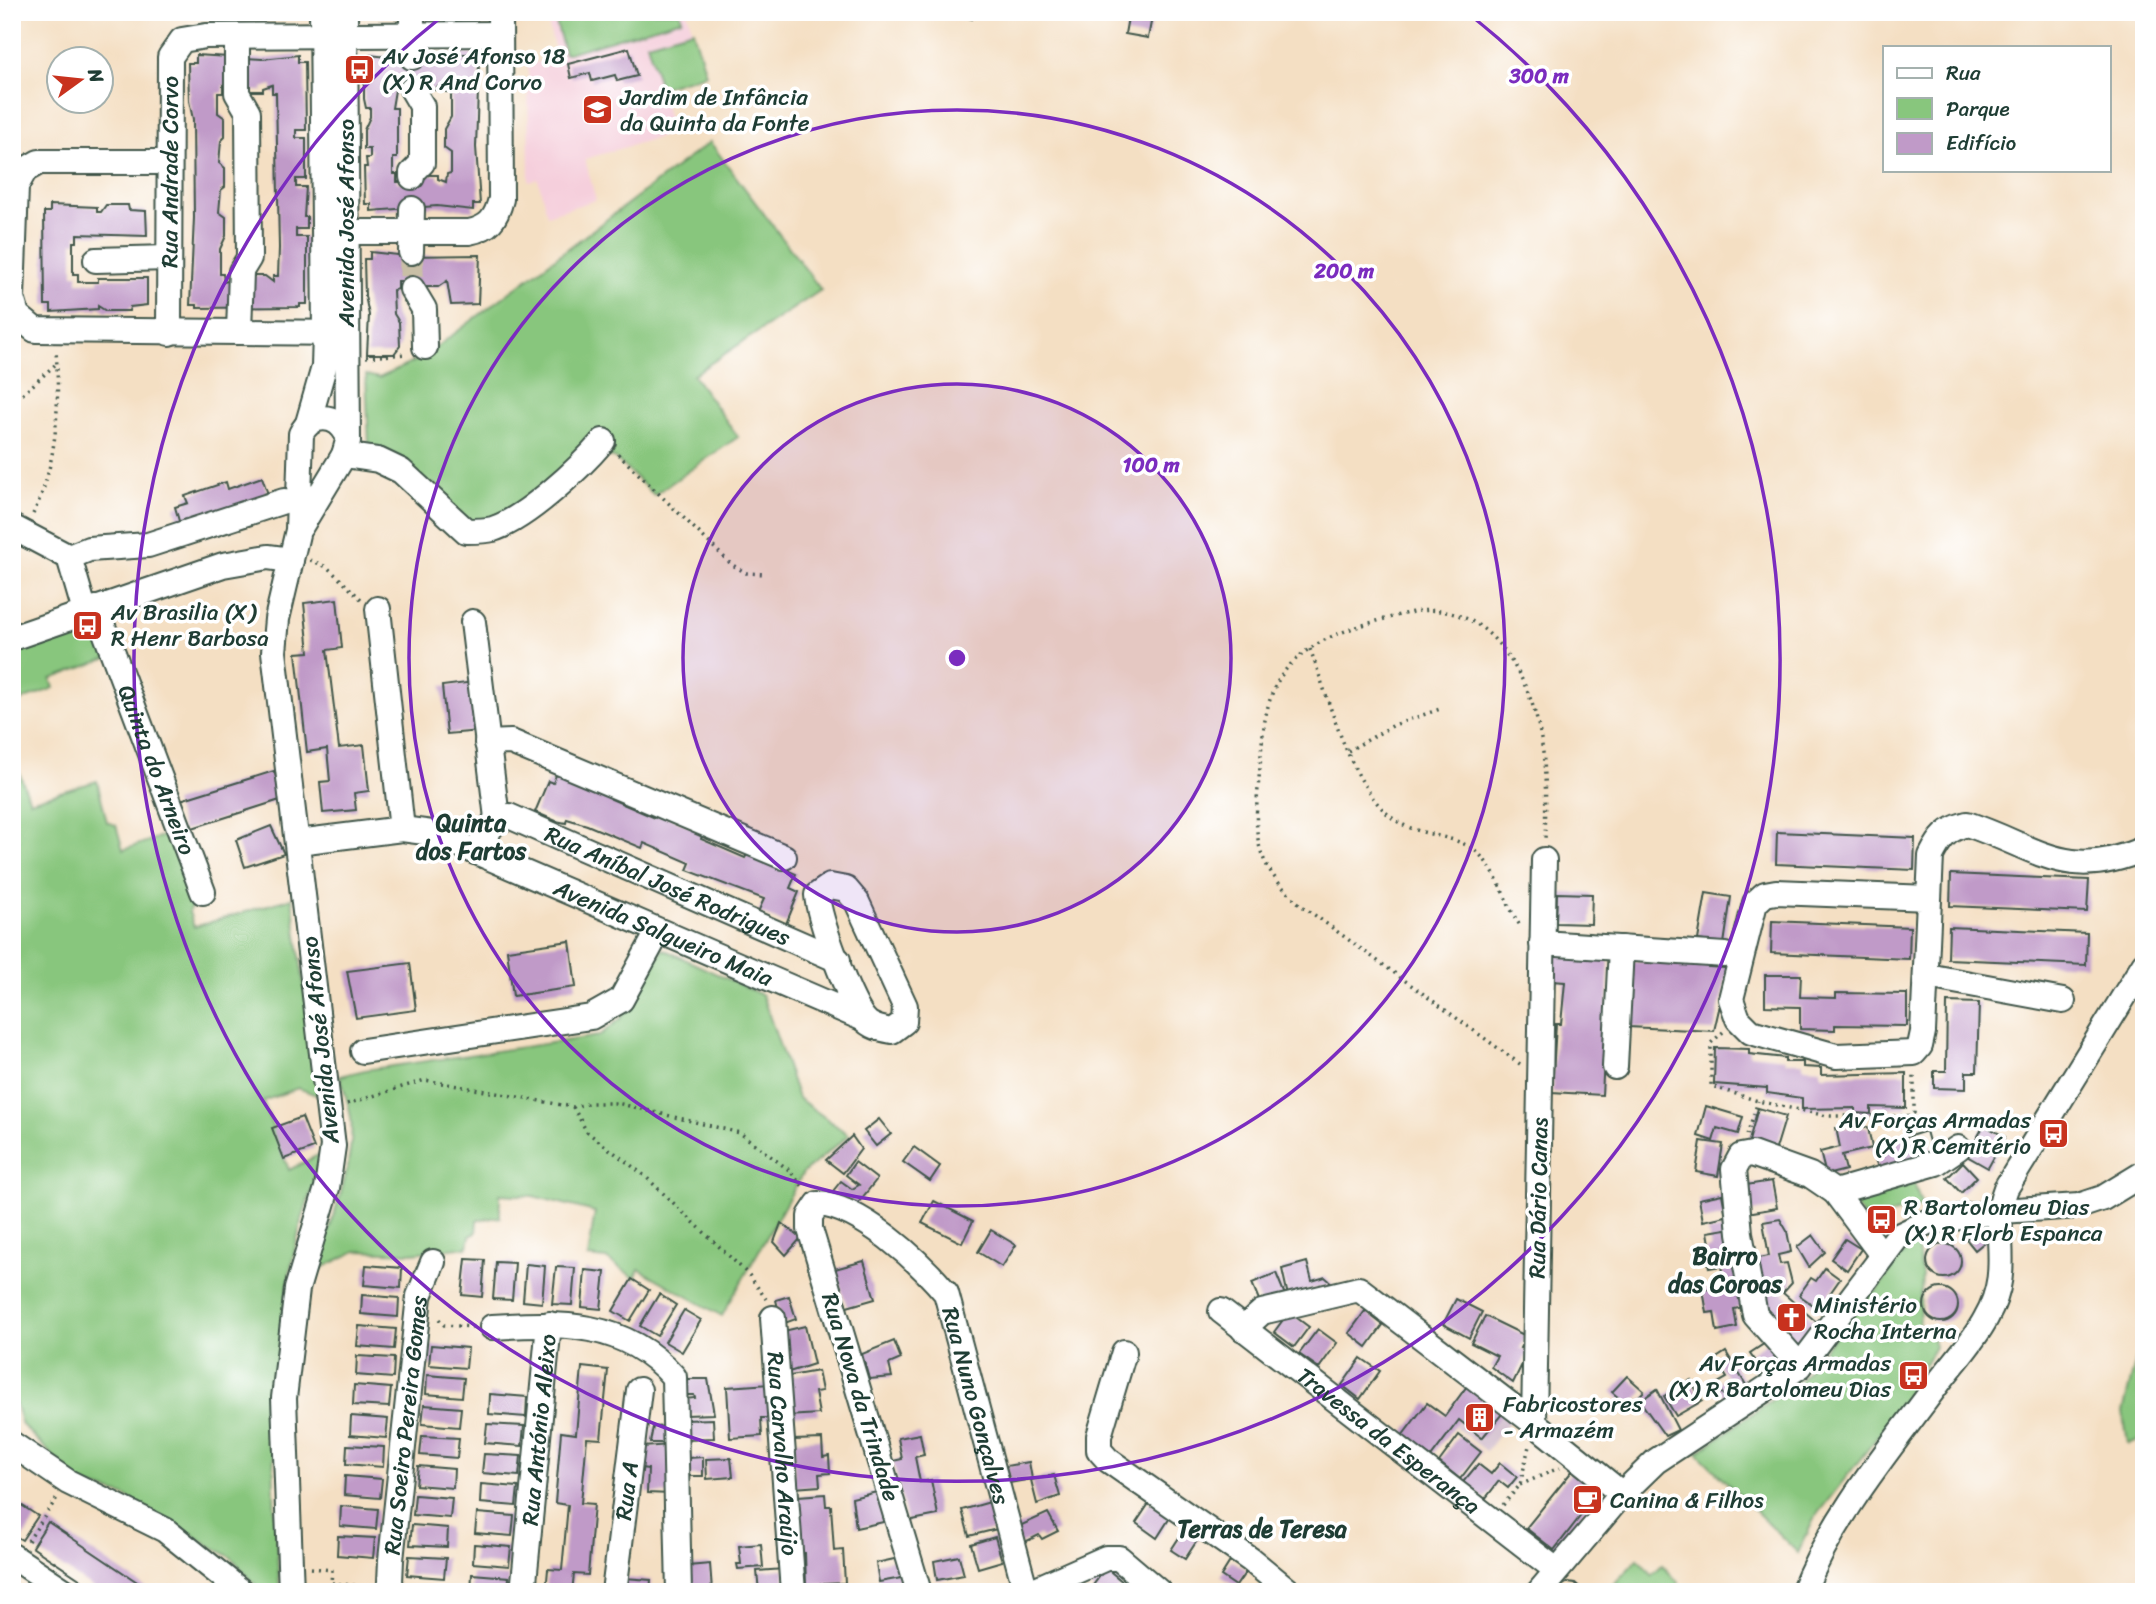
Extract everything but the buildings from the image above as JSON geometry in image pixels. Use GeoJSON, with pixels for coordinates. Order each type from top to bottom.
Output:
{"type":"FeatureCollection","features":[{"type":"Feature","properties":{"kind":"street","name":"Rua Andrade Corvo"},"geometry":{"type":"LineString","coordinates":[[169,333],[170,57],[182,40],[237,36],[333,23],[412,34],[500,23]]}},
{"type":"Feature","properties":{"kind":"street","name":"Avenida José Afonso"},"geometry":{"type":"LineString","coordinates":[[291,1592],[284,1398],[297,1289],[327,1188],[333,1146],[331,1109],[274,652],[277,619],[298,530],[301,434],[308,423],[324,367],[339,341],[346,233],[333,23]]}},
{"type":"Feature","properties":{"kind":"street","name":"Avenida José Afonso"},"geometry":{"type":"LineString","coordinates":[[298,530],[343,450],[333,23]]}},
{"type":"Feature","properties":{"kind":"street"},"geometry":{"type":"LineString","coordinates":[[346,233],[481,229],[494,219],[501,199],[500,23]]}},
{"type":"Feature","properties":{"kind":"street"},"geometry":{"type":"LineString","coordinates":[[237,36],[237,93],[248,112],[250,258],[241,271],[239,332]]}},
{"type":"Feature","properties":{"kind":"street"},"geometry":{"type":"LineString","coordinates":[[412,89],[422,106],[422,163],[412,173],[412,177]]}},
{"type":"Feature","properties":{"kind":"street"},"geometry":{"type":"LineString","coordinates":[[168,162],[39,162],[24,170],[16,186],[12,298],[17,315],[45,330],[239,332],[339,341]]}},
{"type":"Feature","properties":{"kind":"street"},"geometry":{"type":"LineString","coordinates":[[96,260],[168,258]]}},
{"type":"Feature","properties":{"kind":"street"},"geometry":{"type":"LineString","coordinates":[[412,289],[424,309],[425,347]]}},
{"type":"Feature","properties":{"kind":"street"},"geometry":{"type":"LineString","coordinates":[[301,449],[304,456],[317,465],[333,465],[343,450],[343,427],[330,418],[308,423]]}},
{"type":"Feature","properties":{"kind":"street"},"geometry":{"type":"LineString","coordinates":[[343,450],[378,460],[401,471],[466,531],[491,530],[513,520],[585,461],[603,441]]}},
{"type":"Feature","properties":{"kind":"street"},"geometry":{"type":"LineString","coordinates":[[12,527],[69,556],[89,549],[148,545],[284,501]]}},
{"type":"Feature","properties":{"kind":"street","name":"Quinta do Arneiro"},"geometry":{"type":"LineString","coordinates":[[69,556],[203,892]]}},
{"type":"Feature","properties":{"kind":"street"},"geometry":{"type":"LineString","coordinates":[[12,638],[223,565],[268,558],[291,560]]}},
{"type":"Feature","properties":{"kind":"street"},"geometry":{"type":"LineString","coordinates":[[378,609],[402,829]]}},
{"type":"Feature","properties":{"kind":"street"},"geometry":{"type":"LineString","coordinates":[[473,622],[496,818],[475,852]]}},
{"type":"Feature","properties":{"kind":"street"},"geometry":{"type":"LineString","coordinates":[[487,743],[511,742],[784,857]]}},
{"type":"Feature","properties":{"kind":"street","name":"Rua Aníbal José Rodrigues"},"geometry":{"type":"LineString","coordinates":[[496,818],[509,816],[533,825],[838,960]]}},
{"type":"Feature","properties":{"kind":"street"},"geometry":{"type":"LineString","coordinates":[[1929,898],[1776,892],[1765,894],[1755,902],[1731,999],[1738,1019],[1751,1032],[1836,1056],[1914,1053],[1920,1046],[1923,1032],[1931,856],[1939,839],[1952,828],[1967,824],[2073,864],[2116,861],[2144,849]]}},
{"type":"Feature","properties":{"kind":"street","name":"Avenida Salgueiro Maia"},"geometry":{"type":"LineString","coordinates":[[298,842],[402,829],[432,833],[864,1019],[878,1029],[892,1031],[904,1022],[905,1006],[857,902],[846,889],[830,886],[817,895],[818,914],[864,1019]]}},
{"type":"Feature","properties":{"kind":"street","name":"Rua Dário Canas"},"geometry":{"type":"LineString","coordinates":[[1534,1423],[1544,860]]}},
{"type":"Feature","properties":{"kind":"street"},"geometry":{"type":"LineString","coordinates":[[363,1051],[591,1017],[621,1000],[658,932]]}},
{"type":"Feature","properties":{"kind":"street"},"geometry":{"type":"LineString","coordinates":[[1542,943],[1725,955]]}},
{"type":"Feature","properties":{"kind":"street"},"geometry":{"type":"LineString","coordinates":[[1615,1067],[1621,948]]}},
{"type":"Feature","properties":{"kind":"street"},"geometry":{"type":"LineString","coordinates":[[1803,1592],[1826,1538],[1990,1311],[2002,1275],[2000,1211],[2011,1179],[2144,964]]}},
{"type":"Feature","properties":{"kind":"street"},"geometry":{"type":"LineString","coordinates":[[1927,976],[2063,1001]]}},
{"type":"Feature","properties":{"kind":"street"},"geometry":{"type":"LineString","coordinates":[[1835,1192],[1936,1163],[1958,1149]]}},
{"type":"Feature","properties":{"kind":"street"},"geometry":{"type":"LineString","coordinates":[[1800,1366],[1755,1315],[1740,1233],[1734,1169],[1745,1153],[1810,1175],[1835,1192],[1882,1255]]}},
{"type":"Feature","properties":{"kind":"street"},"geometry":{"type":"LineString","coordinates":[[1539,1592],[1622,1494],[1657,1461],[1800,1366],[1898,1236],[1928,1222],[2000,1211],[2079,1206],[2103,1198],[2144,1173]]}},
{"type":"Feature","properties":{"kind":"street","name":"Rua Nova da Trindade"},"geometry":{"type":"LineString","coordinates":[[818,1204],[810,1216],[810,1229],[919,1592]]}},
{"type":"Feature","properties":{"kind":"street","name":"Rua Nuno Gonçalves"},"geometry":{"type":"LineString","coordinates":[[818,1204],[849,1213],[922,1265],[946,1293],[1027,1592]]}},
{"type":"Feature","properties":{"kind":"street","name":"Rua Soeiro Pereira Gomes"},"geometry":{"type":"LineString","coordinates":[[383,1589],[390,1582],[419,1296],[433,1262]]}},
{"type":"Feature","properties":{"kind":"street"},"geometry":{"type":"LineString","coordinates":[[1243,1329],[1262,1312],[1359,1289],[1622,1494]]}},
{"type":"Feature","properties":{"kind":"street","name":"Travessa da Esperança"},"geometry":{"type":"LineString","coordinates":[[1221,1311],[1555,1570]]}},
{"type":"Feature","properties":{"kind":"street","name":"Rua Carvalho Araújo"},"geometry":{"type":"LineString","coordinates":[[773,1318],[793,1592]]}},
{"type":"Feature","properties":{"kind":"street"},"geometry":{"type":"LineString","coordinates":[[492,1327],[549,1324]]}},
{"type":"Feature","properties":{"kind":"street","name":"Rua António Aleixo"},"geometry":{"type":"LineString","coordinates":[[523,1592],[549,1324],[592,1327],[614,1336],[660,1361],[674,1377],[679,1592]]}},
{"type":"Feature","properties":{"kind":"street"},"geometry":{"type":"LineString","coordinates":[[1124,1352],[1099,1436],[1099,1450],[1108,1460],[1251,1560],[1290,1592]]}},
{"type":"Feature","properties":{"kind":"street","name":"Rua A"},"geometry":{"type":"LineString","coordinates":[[614,1592],[639,1390]]}},
{"type":"Feature","properties":{"kind":"street"},"geometry":{"type":"LineString","coordinates":[[12,1444],[68,1482],[165,1530],[243,1592]]}},
{"type":"Feature","properties":{"kind":"street"},"geometry":{"type":"LineString","coordinates":[[14,1557],[66,1592]]}},
{"type":"Feature","properties":{"kind":"street"},"geometry":{"type":"LineString","coordinates":[[1027,1592],[1106,1558],[1119,1558],[1159,1592]]}},
{"type":"Feature","properties":{"kind":"path"},"geometry":{"type":"LineString","coordinates":[[37,498],[45,482],[56,425],[57,363],[45,330]]}},
{"type":"Feature","properties":{"kind":"path"},"geometry":{"type":"LineString","coordinates":[[339,341],[401,356],[425,347]]}},
{"type":"Feature","properties":{"kind":"path"},"geometry":{"type":"LineString","coordinates":[[12,404],[57,363]]}},
{"type":"Feature","properties":{"kind":"path"},"geometry":{"type":"LineString","coordinates":[[603,441],[731,564],[746,573],[765,574]]}},
{"type":"Feature","properties":{"kind":"path"},"geometry":{"type":"LineString","coordinates":[[298,530],[310,560],[327,566],[356,595],[378,609]]}},
{"type":"Feature","properties":{"kind":"path"},"geometry":{"type":"LineString","coordinates":[[1540,1080],[1493,1042],[1302,906],[1276,883],[1264,862],[1257,837],[1257,798],[1268,712],[1274,687],[1310,649],[1326,638],[1352,628],[1408,613],[1438,610],[1470,619],[1491,634],[1531,694],[1540,728],[1546,793],[1544,860]]}},
{"type":"Feature","properties":{"kind":"path"},"geometry":{"type":"LineString","coordinates":[[1310,649],[1357,776],[1390,816],[1418,832],[1462,844],[1478,853],[1496,878],[1521,927],[1542,943]]}},
{"type":"Feature","properties":{"kind":"path"},"geometry":{"type":"LineString","coordinates":[[1348,751],[1394,725],[1440,709]]}},
{"type":"Feature","properties":{"kind":"path"},"geometry":{"type":"LineString","coordinates":[[1738,1019],[1711,1043],[1712,1086],[1758,1101],[1828,1116],[1907,1116],[1914,1113],[1914,1053]]}},
{"type":"Feature","properties":{"kind":"path"},"geometry":{"type":"LineString","coordinates":[[331,1109],[425,1080],[573,1107],[592,1102],[617,1103],[740,1133],[789,1170],[818,1204]]}},
{"type":"Feature","properties":{"kind":"path"},"geometry":{"type":"LineString","coordinates":[[1745,1153],[1743,1145],[1758,1101]]}},
{"type":"Feature","properties":{"kind":"path"},"geometry":{"type":"LineString","coordinates":[[573,1107],[587,1132],[645,1176],[750,1275],[763,1292],[773,1318]]}},
{"type":"Feature","properties":{"kind":"path"},"geometry":{"type":"LineString","coordinates":[[419,1296],[444,1325],[492,1327]]}},
{"type":"Feature","properties":{"kind":"path"},"geometry":{"type":"LineString","coordinates":[[1490,1520],[1520,1485],[1534,1423]]}},
{"type":"Feature","properties":{"kind":"path"},"geometry":{"type":"LineString","coordinates":[[1520,1485],[1582,1461]]}},
{"type":"Feature","properties":{"kind":"path"},"geometry":{"type":"LineString","coordinates":[[14,1557],[68,1482]]}},
{"type":"Feature","properties":{"kind":"path"},"geometry":{"type":"LineString","coordinates":[[288,1566],[332,1570],[331,1583],[383,1589]]}},
{"type":"Feature","properties":{"kind":"shaded area","name":"Jardim de Infância da Quinta da Fonte"},"geometry":{"type":"Polygon","coordinates":[[[545,12],[687,12],[706,74],[660,88],[673,133],[585,159],[596,200],[547,215],[538,179],[529,181],[528,65],[557,57],[545,12]]]}},
{"type":"Feature","properties":{"kind":"shaded area"},"geometry":{"type":"Polygon","coordinates":[[[1478,1395],[1510,1420],[1486,1451],[1455,1427],[1478,1395]]]}},
{"type":"Feature","properties":{"kind":"green space"},"geometry":{"type":"Polygon","coordinates":[[[553,12],[680,12],[682,19],[565,54],[553,12]]]}},
{"type":"Feature","properties":{"kind":"green space"},"geometry":{"type":"Polygon","coordinates":[[[693,30],[706,74],[660,88],[647,43],[693,30]]]}},
{"type":"Feature","properties":{"kind":"green space"},"geometry":{"type":"Polygon","coordinates":[[[710,142],[821,290],[693,375],[738,437],[654,495],[616,459],[586,447],[504,521],[466,522],[369,447],[366,375],[379,378],[422,358],[710,142]]]}},
{"type":"Feature","properties":{"kind":"green space"},"geometry":{"type":"Polygon","coordinates":[[[97,624],[111,657],[51,679],[54,688],[12,704],[12,653],[97,624]]]}},
{"type":"Feature","properties":{"kind":"green space"},"geometry":{"type":"Polygon","coordinates":[[[12,754],[30,801],[97,781],[107,822],[116,825],[123,850],[174,832],[195,896],[189,912],[194,927],[292,898],[319,1096],[298,1088],[263,1101],[289,1170],[326,1151],[300,1227],[290,1272],[278,1363],[274,1500],[280,1592],[262,1592],[232,1558],[123,1495],[80,1483],[22,1425],[12,1394],[12,754]]]}},
{"type":"Feature","properties":{"kind":"green space"},"geometry":{"type":"Polygon","coordinates":[[[663,949],[762,995],[798,1098],[849,1135],[803,1173],[722,1316],[639,1269],[635,1278],[606,1259],[588,1257],[595,1212],[533,1196],[500,1194],[500,1217],[477,1220],[476,1233],[470,1236],[468,1247],[412,1253],[356,1251],[316,1271],[346,1175],[349,1155],[351,1118],[340,1076],[365,1070],[599,1036],[621,1018],[663,949]]]}},
{"type":"Feature","properties":{"kind":"green space"},"geometry":{"type":"Polygon","coordinates":[[[1912,1177],[1922,1206],[1871,1220],[1866,1220],[1855,1207],[1855,1196],[1912,1177]]]}},
{"type":"Feature","properties":{"kind":"green space"},"geometry":{"type":"Polygon","coordinates":[[[1917,1242],[1922,1276],[1919,1326],[1933,1338],[1935,1347],[1893,1417],[1815,1517],[1798,1553],[1697,1453],[1800,1380],[1871,1290],[1876,1292],[1903,1254],[1917,1242]]]}},
{"type":"Feature","properties":{"kind":"green space"},"geometry":{"type":"Polygon","coordinates":[[[2144,1326],[2144,1438],[2128,1444],[2123,1412],[2144,1326]]]}},
{"type":"Feature","properties":{"kind":"green space"},"geometry":{"type":"Polygon","coordinates":[[[1638,1559],[1652,1575],[1662,1565],[1679,1583],[1672,1592],[1606,1592],[1638,1559]]]}},
{"type":"Feature","properties":{"kind":"tunnel"},"geometry":{"type":"LineString","coordinates":[[411,252],[412,289]]}},
{"type":"Feature","properties":{"kind":"place","name":"Av José Afonso 18 (X) R And Corvo"},"geometry":{"type":"Point","coordinates":[359,69]}},
{"type":"Feature","properties":{"kind":"place","name":"Jardim de Infância da Quinta da Fonte"},"geometry":{"type":"Point","coordinates":[597,110]}},
{"type":"Feature","properties":{"kind":"place","name":"Av Brasilia (X) R Henr Barbosa"},"geometry":{"type":"Point","coordinates":[88,625]}},
{"type":"Feature","properties":{"kind":"place","name":"Av Forças Armadas (X) R Cemitério"},"geometry":{"type":"Point","coordinates":[2054,1133]}},
{"type":"Feature","properties":{"kind":"place","name":"R Bartolomeu Dias (X) R Florb Espanca"},"geometry":{"type":"Point","coordinates":[1881,1220]}},
{"type":"Feature","properties":{"kind":"place","name":"Ministério Rocha Interna"},"geometry":{"type":"Point","coordinates":[1791,1318]}},
{"type":"Feature","properties":{"kind":"place","name":"Av Forças Armadas (X) R Bartolomeu Dias"},"geometry":{"type":"Point","coordinates":[1914,1376]}},
{"type":"Feature","properties":{"kind":"place","name":"Fabricostores - Armazém"},"geometry":{"type":"Point","coordinates":[1480,1417]}},
{"type":"Feature","properties":{"kind":"place","name":"Canina & Filhos"},"geometry":{"type":"Point","coordinates":[1587,1500]}},
{"type":"Feature","properties":{"kind":"district","name":"Quinta dos Fartos"},"geometry":{"type":"Point","coordinates":[471,837]}},
{"type":"Feature","properties":{"kind":"district","name":"Bairro das Coroas"},"geometry":{"type":"Point","coordinates":[1725,1270]}},
{"type":"Feature","properties":{"kind":"district","name":"Terras de Teresa"},"geometry":{"type":"Point","coordinates":[1262,1529]}}]}
